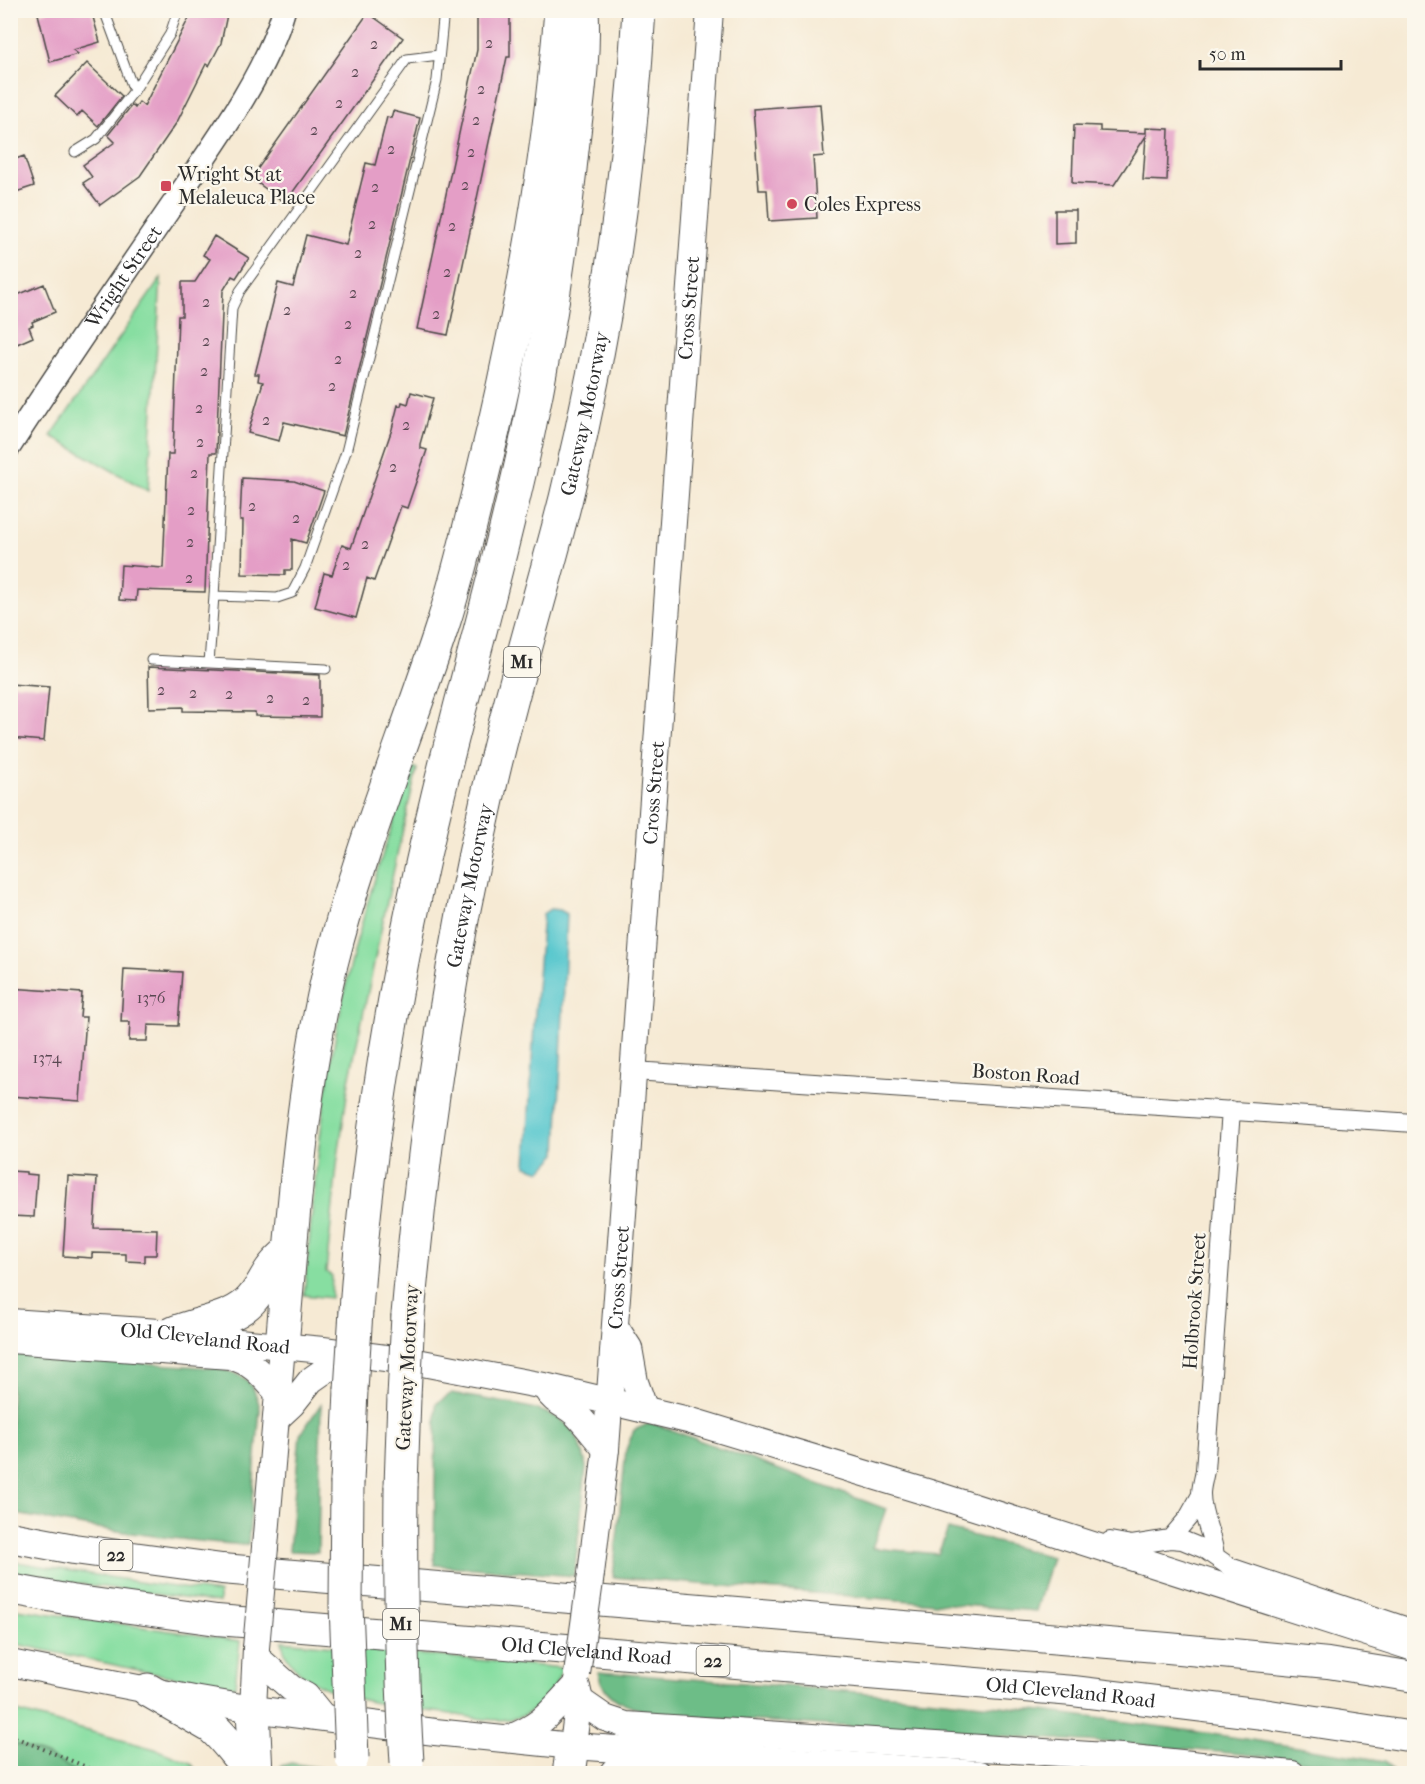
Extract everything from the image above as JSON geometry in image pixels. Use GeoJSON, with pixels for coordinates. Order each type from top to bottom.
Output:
{"type":"FeatureCollection","features":[{"type":"Feature","properties":{"kind":"highway"},"geometry":{"type":"LineString","coordinates":[[282,1346],[304,1104],[315,1040],[331,965],[350,894],[443,621],[477,497],[514,339],[542,189],[561,10]]}},
{"type":"Feature","properties":{"kind":"highway","name":"M1"},"geometry":{"type":"LineString","coordinates":[[353,1766],[346,1605],[347,1482],[360,1246],[371,1149],[411,908],[512,507],[544,353],[566,209],[581,69],[582,10]]}},
{"type":"Feature","properties":{"kind":"highway","name":"Gateway Motorway"},"geometry":{"type":"LineString","coordinates":[[408,1768],[400,1607],[401,1486],[408,1315],[422,1172],[438,1057],[475,853],[489,791],[566,498],[600,333],[626,164],[639,10]]}},
{"type":"Feature","properties":{"kind":"highway"},"geometry":{"type":"LineString","coordinates":[[174,1333],[195,1324],[222,1318],[247,1304],[271,1269],[290,1250]]}},
{"type":"Feature","properties":{"kind":"highway","name":"22"},"geometry":{"type":"LineString","coordinates":[[10,1537],[222,1569],[1168,1647],[1328,1663],[1414,1677]]}},
{"type":"Feature","properties":{"kind":"highway","name":"Old Cleveland Road"},"geometry":{"type":"LineString","coordinates":[[10,1589],[71,1600],[217,1620],[1073,1691],[1263,1714],[1414,1737]]}},
{"type":"Feature","properties":{"kind":"highway"},"geometry":{"type":"LineString","coordinates":[[148,1690],[212,1727],[254,1773]]}},
{"type":"Feature","properties":{"kind":"highway"},"geometry":{"type":"LineString","coordinates":[[253,1709],[254,1773]]}},
{"type":"Feature","properties":{"kind":"highway"},"geometry":{"type":"LineString","coordinates":[[616,1773],[636,1765],[653,1752]]}},
{"type":"Feature","properties":{"kind":"main road","name":"Cross Street"},"geometry":{"type":"LineString","coordinates":[[571,1760],[577,1686],[606,1449],[616,1328],[710,10]]}},
{"type":"Feature","properties":{"kind":"main road","name":"Old Cleveland Road"},"geometry":{"type":"LineString","coordinates":[[10,1322],[174,1333],[198,1338],[417,1362],[610,1401],[688,1420],[842,1465],[1414,1648]]}},
{"type":"Feature","properties":{"kind":"main road"},"geometry":{"type":"LineString","coordinates":[[616,1328],[629,1348],[635,1382],[645,1410]]}},
{"type":"Feature","properties":{"kind":"main road"},"geometry":{"type":"LineString","coordinates":[[10,1341],[230,1356],[255,1366],[278,1405]]}},
{"type":"Feature","properties":{"kind":"main road"},"geometry":{"type":"LineString","coordinates":[[253,1709],[282,1346]]}},
{"type":"Feature","properties":{"kind":"main road"},"geometry":{"type":"LineString","coordinates":[[278,1405],[292,1404],[310,1380],[348,1354]]}},
{"type":"Feature","properties":{"kind":"main road"},"geometry":{"type":"LineString","coordinates":[[544,1386],[552,1399],[572,1411],[606,1449]]}},
{"type":"Feature","properties":{"kind":"main road"},"geometry":{"type":"LineString","coordinates":[[256,1653],[291,1688],[306,1696],[323,1718]]}},
{"type":"Feature","properties":{"kind":"main road"},"geometry":{"type":"LineString","coordinates":[[10,1663],[253,1709],[505,1740],[571,1760],[653,1752],[980,1773]]}},
{"type":"Feature","properties":{"kind":"main road"},"geometry":{"type":"LineString","coordinates":[[505,1740],[521,1734],[545,1719],[577,1686],[605,1718],[626,1725],[1122,1757],[1292,1773]]}},
{"type":"Feature","properties":{"kind":"street","name":"Wright Street"},"geometry":{"type":"LineString","coordinates":[[13,436],[216,143],[259,69],[278,30],[284,10]]}},
{"type":"Feature","properties":{"kind":"street","name":"Boston Road"},"geometry":{"type":"LineString","coordinates":[[634,1071],[1414,1123]]}},
{"type":"Feature","properties":{"kind":"street","name":"Holbrook Street"},"geometry":{"type":"LineString","coordinates":[[1215,1556],[1201,1495],[1205,1470],[1231,1110]]}},
{"type":"Feature","properties":{"kind":"street","name":"Holbrook Street"},"geometry":{"type":"LineString","coordinates":[[1170,1539],[1188,1518],[1201,1495]]}},
{"type":"Feature","properties":{"kind":"street","name":"Old Cleveland Road"},"geometry":{"type":"LineString","coordinates":[[1061,1535],[1105,1539],[1132,1545],[1170,1539],[1193,1544],[1230,1567],[1414,1629]]}},
{"type":"Feature","properties":{"kind":"lane"},"geometry":{"type":"LineString","coordinates":[[104,10],[134,91]]}},
{"type":"Feature","properties":{"kind":"lane"},"geometry":{"type":"LineString","coordinates":[[75,152],[96,139],[134,91],[170,34],[178,10]]}},
{"type":"Feature","properties":{"kind":"lane"},"geometry":{"type":"LineString","coordinates":[[214,596],[277,598],[292,593],[304,568],[346,452],[437,80],[444,10]]}},
{"type":"Feature","properties":{"kind":"lane"},"geometry":{"type":"LineString","coordinates":[[209,663],[232,308],[240,291],[407,59],[439,56]]}},
{"type":"Feature","properties":{"kind":"lane"},"geometry":{"type":"LineString","coordinates":[[151,660],[326,669]]}},
{"type":"Feature","properties":{"kind":"path"},"geometry":{"type":"LineString","coordinates":[[10,1736],[103,1773]]}},
{"type":"Feature","properties":{"kind":"green space"},"geometry":{"type":"Polygon","coordinates":[[[161,278],[148,491],[51,436],[161,278]]]}},
{"type":"Feature","properties":{"kind":"green space"},"geometry":{"type":"Polygon","coordinates":[[[413,767],[417,769],[349,1081],[338,1157],[326,1272],[332,1276],[331,1298],[304,1295],[327,1086],[346,982],[365,910],[413,767]]]}},
{"type":"Feature","properties":{"kind":"green space"},"geometry":{"type":"Polygon","coordinates":[[[11,1354],[216,1368],[234,1373],[246,1380],[255,1391],[260,1409],[248,1545],[129,1533],[11,1513],[11,1354]]]}},
{"type":"Feature","properties":{"kind":"green space"},"geometry":{"type":"Polygon","coordinates":[[[452,1393],[522,1406],[549,1414],[570,1428],[577,1438],[583,1451],[586,1468],[574,1576],[434,1565],[436,1404],[452,1393]]]}},
{"type":"Feature","properties":{"kind":"green space"},"geometry":{"type":"Polygon","coordinates":[[[321,1404],[318,1552],[289,1551],[300,1435],[321,1404]]]}},
{"type":"Feature","properties":{"kind":"green space"},"geometry":{"type":"Polygon","coordinates":[[[648,1424],[655,1424],[886,1509],[872,1548],[938,1554],[948,1529],[1052,1557],[1036,1611],[613,1577],[626,1450],[634,1430],[648,1424]]]}},
{"type":"Feature","properties":{"kind":"green space"},"geometry":{"type":"Polygon","coordinates":[[[11,1561],[219,1593],[219,1603],[11,1572],[11,1561]]]}},
{"type":"Feature","properties":{"kind":"green space"},"geometry":{"type":"Polygon","coordinates":[[[10,1608],[240,1641],[235,1687],[157,1674],[11,1643],[10,1608]]]}},
{"type":"Feature","properties":{"kind":"green space"},"geometry":{"type":"Polygon","coordinates":[[[282,1641],[562,1668],[556,1684],[536,1708],[513,1719],[483,1719],[375,1703],[324,1687],[304,1675],[289,1660],[282,1641]]]}},
{"type":"Feature","properties":{"kind":"green space"},"geometry":{"type":"Polygon","coordinates":[[[598,1672],[865,1693],[1062,1713],[1385,1761],[1392,1771],[1115,1743],[676,1716],[628,1706],[609,1693],[602,1684],[598,1672]]]}},
{"type":"Feature","properties":{"kind":"green space"},"geometry":{"type":"Polygon","coordinates":[[[10,1710],[155,1749],[191,1763],[198,1773],[11,1773],[10,1710]]]}},
{"type":"Feature","properties":{"kind":"green space"},"geometry":{"type":"Polygon","coordinates":[[[11,1742],[46,1755],[79,1773],[11,1773],[11,1742]]]}},
{"type":"Feature","properties":{"kind":"green space"},"geometry":{"type":"Polygon","coordinates":[[[291,1763],[325,1769],[325,1773],[277,1773],[281,1766],[291,1763]]]}},
{"type":"Feature","properties":{"kind":"water"},"geometry":{"type":"Polygon","coordinates":[[[550,909],[560,910],[567,914],[557,1154],[541,1171],[526,1166],[543,914],[550,909]]]}},
{"type":"Feature","properties":{"kind":"building"},"geometry":{"type":"Polygon","coordinates":[[[51,10],[91,10],[100,42],[73,50],[78,54],[50,62],[38,14],[51,10]]]}},
{"type":"Feature","properties":{"kind":"building"},"geometry":{"type":"Polygon","coordinates":[[[193,10],[228,10],[221,43],[209,66],[206,64],[177,122],[140,176],[100,205],[83,183],[92,177],[83,165],[115,142],[108,135],[132,105],[135,108],[139,102],[144,106],[193,10]]]}},
{"type":"Feature","properties":{"kind":"building"},"geometry":{"type":"Polygon","coordinates":[[[477,10],[510,10],[510,57],[507,57],[448,335],[417,329],[477,50],[477,10]]]}},
{"type":"Feature","properties":{"kind":"building"},"geometry":{"type":"Polygon","coordinates":[[[368,13],[403,38],[285,203],[251,178],[368,13]]]}},
{"type":"Feature","properties":{"kind":"building"},"geometry":{"type":"Polygon","coordinates":[[[87,63],[122,96],[98,126],[82,111],[77,117],[55,96],[87,63]]]}},
{"type":"Feature","properties":{"kind":"building"},"geometry":{"type":"Polygon","coordinates":[[[820,104],[824,156],[813,157],[817,218],[769,221],[767,190],[759,190],[753,109],[820,104]]]}},
{"type":"Feature","properties":{"kind":"building"},"geometry":{"type":"Polygon","coordinates":[[[393,111],[420,118],[343,436],[284,422],[279,441],[248,433],[263,382],[258,381],[259,374],[255,374],[278,283],[293,287],[306,235],[346,245],[366,163],[375,165],[387,117],[391,118],[393,111]]]}},
{"type":"Feature","properties":{"kind":"building"},"geometry":{"type":"Polygon","coordinates":[[[1074,125],[1100,126],[1100,131],[1146,133],[1146,128],[1169,129],[1167,181],[1143,180],[1146,136],[1114,185],[1072,183],[1074,125]]]}},
{"type":"Feature","properties":{"kind":"building"},"geometry":{"type":"Polygon","coordinates":[[[24,156],[34,186],[10,194],[10,161],[24,156]]]}},
{"type":"Feature","properties":{"kind":"building"},"geometry":{"type":"Polygon","coordinates":[[[1055,210],[1076,210],[1076,243],[1055,244],[1055,210]]]}},
{"type":"Feature","properties":{"kind":"building"},"geometry":{"type":"Polygon","coordinates":[[[214,236],[249,258],[236,278],[232,276],[223,291],[216,453],[210,453],[205,592],[137,590],[136,601],[119,600],[121,565],[163,568],[168,454],[173,454],[178,316],[182,316],[182,282],[195,282],[210,259],[203,255],[214,236]]]}},
{"type":"Feature","properties":{"kind":"building"},"geometry":{"type":"Polygon","coordinates":[[[44,284],[55,312],[32,322],[33,325],[29,327],[33,337],[10,347],[10,298],[44,284]]]}},
{"type":"Feature","properties":{"kind":"building"},"geometry":{"type":"Polygon","coordinates":[[[411,392],[433,398],[420,444],[420,448],[427,450],[407,508],[401,506],[374,581],[367,578],[356,618],[315,607],[324,573],[332,575],[342,545],[351,548],[398,405],[401,406],[402,402],[408,404],[411,392]]]}},
{"type":"Feature","properties":{"kind":"building"},"geometry":{"type":"Polygon","coordinates":[[[242,478],[294,481],[324,491],[306,543],[292,539],[292,570],[285,570],[285,575],[242,574],[243,520],[240,520],[242,478]]]}},
{"type":"Feature","properties":{"kind":"building"},"geometry":{"type":"Polygon","coordinates":[[[148,667],[320,675],[320,717],[255,716],[255,712],[183,711],[183,707],[149,708],[148,667]]]}},
{"type":"Feature","properties":{"kind":"building"},"geometry":{"type":"Polygon","coordinates":[[[10,684],[49,687],[44,741],[10,738],[10,684]]]}},
{"type":"Feature","properties":{"kind":"building"},"geometry":{"type":"Polygon","coordinates":[[[124,969],[182,972],[178,1026],[148,1025],[147,1041],[129,1041],[130,1022],[121,1022],[124,969]]]}},
{"type":"Feature","properties":{"kind":"building"},"geometry":{"type":"Polygon","coordinates":[[[10,988],[82,993],[80,1017],[86,1017],[80,1101],[10,1096],[10,988]]]}},
{"type":"Feature","properties":{"kind":"building"},"geometry":{"type":"Polygon","coordinates":[[[10,1171],[37,1175],[34,1217],[10,1216],[10,1171]]]}},
{"type":"Feature","properties":{"kind":"building"},"geometry":{"type":"Polygon","coordinates":[[[68,1176],[97,1178],[94,1228],[157,1229],[156,1255],[145,1255],[145,1262],[126,1261],[126,1254],[92,1253],[92,1258],[63,1256],[68,1176]]]}},
{"type":"Feature","properties":{"kind":"place","name":"Wright St at Melaleuca Place"},"geometry":{"type":"Point","coordinates":[166,186]}},
{"type":"Feature","properties":{"kind":"place","name":"Coles Express"},"geometry":{"type":"Point","coordinates":[792,204]}}]}
